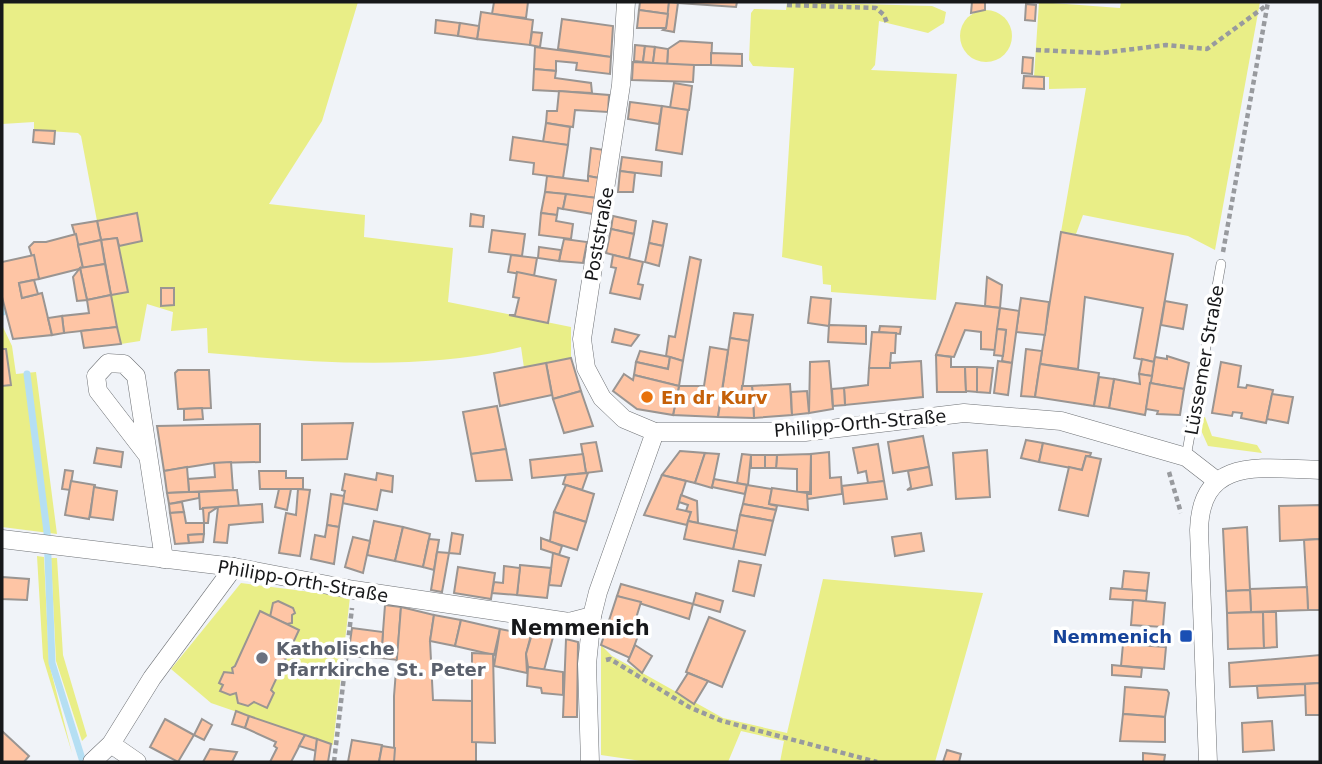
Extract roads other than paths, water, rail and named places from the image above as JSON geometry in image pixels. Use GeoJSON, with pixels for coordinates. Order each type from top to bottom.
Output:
{"type":"FeatureCollection","features":[{"type":"Feature","properties":{"kind":"street","name":"Poststraße"},"geometry":{"type":"LineString","coordinates":[[626,2],[621,85],[582,347],[590,378],[608,406],[631,423],[655,432]]}},
{"type":"Feature","properties":{"kind":"street"},"geometry":{"type":"LineString","coordinates":[[148,456],[98,391],[96,376],[108,363],[124,364],[134,373],[148,456],[164,559]]}},
{"type":"Feature","properties":{"kind":"street","name":"Philipp-Orth-Straße"},"geometry":{"type":"LineString","coordinates":[[655,432],[805,432],[964,413],[1061,421],[1186,457],[1217,481]]}},
{"type":"Feature","properties":{"kind":"street"},"geometry":{"type":"LineString","coordinates":[[590,762],[587,664],[592,616],[655,432]]}},
{"type":"Feature","properties":{"kind":"street"},"geometry":{"type":"LineString","coordinates":[[1208,762],[1199,513],[1203,497],[1217,481],[1241,470],[1320,471]]}},
{"type":"Feature","properties":{"kind":"street","name":"Philipp-Orth-Straße"},"geometry":{"type":"LineString","coordinates":[[2,539],[234,568],[559,622],[592,616]]}},
{"type":"Feature","properties":{"kind":"street"},"geometry":{"type":"LineString","coordinates":[[92,762],[111,744],[152,678],[234,568]]}},
{"type":"Feature","properties":{"kind":"street"},"geometry":{"type":"LineString","coordinates":[[111,744],[137,762]]}},
{"type":"Feature","properties":{"kind":"lane","name":"Lüssemer Straße"},"geometry":{"type":"LineString","coordinates":[[1186,457],[1221,264]]}},
{"type":"Feature","properties":{"kind":"waterway"},"geometry":{"type":"LineString","coordinates":[[2,308],[3,312]]}},
{"type":"Feature","properties":{"kind":"waterway"},"geometry":{"type":"LineString","coordinates":[[27,374],[47,532],[52,663],[83,762]]}},
{"type":"Feature","properties":{"kind":"place","name":"En dr Kurv"},"geometry":{"type":"Point","coordinates":[647,397]}},
{"type":"Feature","properties":{"kind":"place","name":"Nemmenich"},"geometry":{"type":"Point","coordinates":[1186,636]}},
{"type":"Feature","properties":{"kind":"place","name":"Katholische Pfarrkirche St. Peter"},"geometry":{"type":"Point","coordinates":[262,658]}},
{"type":"Feature","properties":{"kind":"district","name":"Nemmenich"},"geometry":{"type":"Point","coordinates":[580,628]}}]}
